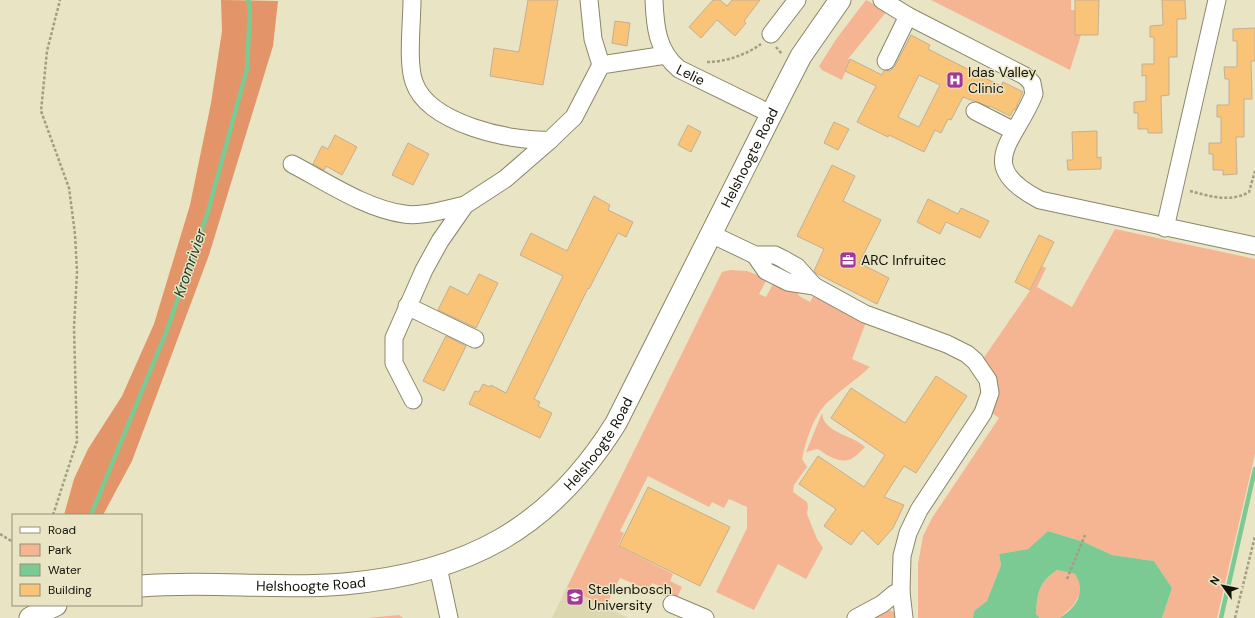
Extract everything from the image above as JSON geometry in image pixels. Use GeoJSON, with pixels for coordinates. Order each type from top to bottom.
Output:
{"type":"FeatureCollection","features":[{"type":"Feature","properties":{"kind":"main road","name":"Helshoogte Road"},"geometry":{"type":"LineString","coordinates":[[142,586],[343,584],[386,578],[438,567],[476,553],[500,541],[555,500],[580,475],[616,423],[801,56],[840,0]]}},
{"type":"Feature","properties":{"kind":"main road"},"geometry":{"type":"LineString","coordinates":[[30,618],[54,606]]}},
{"type":"Feature","properties":{"kind":"street"},"geometry":{"type":"LineString","coordinates":[[412,0],[411,58],[413,82],[421,96],[431,106],[451,118],[482,130],[531,141],[550,140]]}},
{"type":"Feature","properties":{"kind":"street"},"geometry":{"type":"LineString","coordinates":[[292,164],[359,199],[392,212],[405,215],[419,214],[465,205],[505,179],[574,117],[601,65],[593,39],[589,0]]}},
{"type":"Feature","properties":{"kind":"street","name":"Lelie"},"geometry":{"type":"LineString","coordinates":[[654,0],[655,23],[658,40],[666,55],[679,69],[771,114]]}},
{"type":"Feature","properties":{"kind":"street"},"geometry":{"type":"LineString","coordinates":[[771,34],[797,0]]}},
{"type":"Feature","properties":{"kind":"street"},"geometry":{"type":"LineString","coordinates":[[882,0],[908,16],[1028,78],[1032,83],[1034,94],[1014,131],[1004,156],[1004,169],[1009,179],[1021,190],[1040,200],[1165,228],[1255,246]]}},
{"type":"Feature","properties":{"kind":"street"},"geometry":{"type":"LineString","coordinates":[[1165,228],[1217,0]]}},
{"type":"Feature","properties":{"kind":"street"},"geometry":{"type":"LineString","coordinates":[[886,61],[908,16]]}},
{"type":"Feature","properties":{"kind":"street"},"geometry":{"type":"LineString","coordinates":[[601,65],[666,55]]}},
{"type":"Feature","properties":{"kind":"street"},"geometry":{"type":"LineString","coordinates":[[975,111],[1014,131]]}},
{"type":"Feature","properties":{"kind":"street"},"geometry":{"type":"LineString","coordinates":[[413,400],[396,367],[393,350],[394,338],[407,306],[440,242],[465,205]]}},
{"type":"Feature","properties":{"kind":"street"},"geometry":{"type":"LineString","coordinates":[[711,234],[755,255],[775,255],[796,267],[814,286],[865,314],[947,344],[967,354],[978,365],[988,380],[990,392],[983,412],[920,510],[908,533],[902,556],[900,592],[904,618]]}},
{"type":"Feature","properties":{"kind":"street"},"geometry":{"type":"LineString","coordinates":[[407,306],[475,339]]}},
{"type":"Feature","properties":{"kind":"street"},"geometry":{"type":"LineString","coordinates":[[438,567],[449,618]]}},
{"type":"Feature","properties":{"kind":"street"},"geometry":{"type":"LineString","coordinates":[[856,618],[882,604],[894,594],[900,592]]}},
{"type":"Feature","properties":{"kind":"street"},"geometry":{"type":"LineString","coordinates":[[672,604],[705,618]]}},
{"type":"Feature","properties":{"kind":"path"},"geometry":{"type":"LineString","coordinates":[[53,514],[77,440],[74,328],[77,272],[75,234],[69,188],[40,111],[47,51],[60,0]]}},
{"type":"Feature","properties":{"kind":"path"},"geometry":{"type":"LineString","coordinates":[[707,62],[715,62],[751,51],[771,34]]}},
{"type":"Feature","properties":{"kind":"path"},"geometry":{"type":"LineString","coordinates":[[1174,188],[1220,198],[1240,197],[1249,192],[1255,171]]}},
{"type":"Feature","properties":{"kind":"path"},"geometry":{"type":"LineString","coordinates":[[0,534],[12,541]]}},
{"type":"Feature","properties":{"kind":"path"},"geometry":{"type":"LineString","coordinates":[[1066,579],[1084,535]]}},
{"type":"Feature","properties":{"kind":"path"},"geometry":{"type":"LineString","coordinates":[[1235,618],[1255,536]]}},
{"type":"Feature","properties":{"kind":"shaded area"},"geometry":{"type":"Polygon","coordinates":[[[221,0],[278,1],[273,46],[209,255],[132,461],[104,514],[64,514],[74,479],[88,449],[122,396],[154,324],[190,205],[211,103],[222,31],[221,0]]]}},
{"type":"Feature","properties":{"kind":"shaded area","name":"Stellenbosch University"},"geometry":{"type":"Polygon","coordinates":[[[567,587],[628,618],[552,618],[567,587]]]}},
{"type":"Feature","properties":{"kind":"green space"},"geometry":{"type":"Polygon","coordinates":[[[866,0],[887,11],[848,59],[850,60],[842,80],[822,70],[819,66],[837,38],[866,0]]]}},
{"type":"Feature","properties":{"kind":"green space"},"geometry":{"type":"Polygon","coordinates":[[[931,0],[1071,0],[1071,10],[1075,10],[1075,35],[1081,35],[1070,70],[931,0]]]}},
{"type":"Feature","properties":{"kind":"green space"},"geometry":{"type":"Polygon","coordinates":[[[1115,229],[1255,259],[1255,454],[1217,618],[1162,618],[1172,588],[1154,561],[1112,555],[1084,542],[1048,531],[1028,549],[999,554],[1001,565],[987,601],[974,611],[973,618],[918,618],[918,564],[923,536],[932,518],[999,418],[992,413],[998,397],[998,384],[993,372],[983,359],[1031,289],[1042,266],[1046,268],[1037,287],[1072,307],[1115,229]]]}},
{"type":"Feature","properties":{"kind":"green space"},"geometry":{"type":"Polygon","coordinates":[[[730,270],[747,271],[767,279],[759,294],[766,297],[774,282],[797,291],[799,296],[810,302],[814,295],[866,322],[852,359],[870,367],[829,401],[819,413],[808,436],[802,459],[807,467],[794,485],[793,492],[807,502],[807,514],[817,539],[823,548],[806,579],[778,564],[754,610],[716,592],[747,528],[747,507],[729,499],[724,508],[712,502],[709,507],[648,476],[620,531],[624,533],[618,546],[673,574],[670,581],[682,587],[676,600],[662,595],[665,588],[652,583],[649,590],[620,578],[605,607],[567,587],[722,272],[730,270]]]}},
{"type":"Feature","properties":{"kind":"green space"},"geometry":{"type":"Polygon","coordinates":[[[822,413],[827,425],[865,447],[856,456],[844,461],[827,455],[817,449],[806,452],[822,413]]]}},
{"type":"Feature","properties":{"kind":"green space"},"geometry":{"type":"Polygon","coordinates":[[[1057,570],[1075,574],[1081,583],[1081,592],[1073,606],[1059,618],[1040,618],[1036,614],[1038,594],[1046,579],[1057,570]]]}},
{"type":"Feature","properties":{"kind":"green space"},"geometry":{"type":"Polygon","coordinates":[[[885,609],[897,613],[897,618],[868,618],[885,609]]]}},
{"type":"Feature","properties":{"kind":"green space"},"geometry":{"type":"Polygon","coordinates":[[[399,615],[403,618],[367,618],[399,615]]]}},
{"type":"Feature","properties":{"kind":"water"},"geometry":{"type":"Polygon","coordinates":[[[1048,531],[1084,542],[1112,555],[1154,561],[1172,588],[1162,618],[1059,618],[1075,604],[1080,593],[1080,587],[1075,574],[1057,570],[1046,579],[1038,594],[1036,614],[1040,618],[973,618],[974,611],[987,601],[1001,565],[999,554],[1028,549],[1048,531]]]}},
{"type":"Feature","properties":{"kind":"building"},"geometry":{"type":"Polygon","coordinates":[[[528,0],[558,0],[543,85],[490,76],[494,48],[519,52],[528,0]]]}},
{"type":"Feature","properties":{"kind":"building"},"geometry":{"type":"Polygon","coordinates":[[[713,0],[720,0],[727,6],[732,0],[760,0],[744,21],[746,23],[735,36],[717,20],[701,38],[689,27],[713,0]]]}},
{"type":"Feature","properties":{"kind":"building"},"geometry":{"type":"Polygon","coordinates":[[[1075,0],[1099,0],[1098,35],[1075,35],[1075,0]]]}},
{"type":"Feature","properties":{"kind":"building"},"geometry":{"type":"Polygon","coordinates":[[[1162,0],[1185,0],[1186,19],[1177,19],[1177,57],[1169,57],[1169,95],[1161,96],[1162,133],[1148,133],[1148,129],[1138,129],[1138,113],[1134,113],[1134,102],[1146,101],[1146,75],[1142,76],[1142,64],[1154,64],[1154,37],[1150,37],[1150,26],[1163,25],[1162,0]]]}},
{"type":"Feature","properties":{"kind":"building"},"geometry":{"type":"Polygon","coordinates":[[[615,21],[630,23],[627,46],[612,43],[615,21]]]}},
{"type":"Feature","properties":{"kind":"building"},"geometry":{"type":"Polygon","coordinates":[[[1255,28],[1255,61],[1251,61],[1252,99],[1244,99],[1244,137],[1236,137],[1237,174],[1223,175],[1223,170],[1213,170],[1213,154],[1209,154],[1209,143],[1221,143],[1221,117],[1217,117],[1217,105],[1229,105],[1229,79],[1225,79],[1224,67],[1237,67],[1237,41],[1233,41],[1233,29],[1255,28]]]}},
{"type":"Feature","properties":{"kind":"building"},"geometry":{"type":"Polygon","coordinates":[[[911,35],[930,45],[928,49],[1001,86],[1003,82],[1023,92],[1015,110],[1014,109],[1010,116],[990,106],[963,97],[951,120],[948,119],[941,133],[935,130],[924,152],[889,135],[888,137],[857,122],[876,86],[845,71],[850,59],[882,75],[884,70],[890,71],[895,66],[911,35]],[[919,75],[898,117],[919,127],[940,85],[919,75]]]}},
{"type":"Feature","properties":{"kind":"building"},"geometry":{"type":"Polygon","coordinates":[[[834,122],[849,129],[838,150],[824,143],[834,122]]]}},
{"type":"Feature","properties":{"kind":"building"},"geometry":{"type":"Polygon","coordinates":[[[688,125],[701,132],[691,152],[678,145],[688,125]]]}},
{"type":"Feature","properties":{"kind":"building"},"geometry":{"type":"Polygon","coordinates":[[[1097,131],[1097,158],[1101,157],[1101,169],[1068,170],[1067,160],[1073,160],[1072,132],[1097,131]]]}},
{"type":"Feature","properties":{"kind":"building"},"geometry":{"type":"Polygon","coordinates":[[[335,135],[357,147],[342,175],[326,166],[324,170],[313,164],[322,146],[328,149],[335,135]]]}},
{"type":"Feature","properties":{"kind":"building"},"geometry":{"type":"Polygon","coordinates":[[[408,143],[429,154],[413,185],[392,175],[408,143]]]}},
{"type":"Feature","properties":{"kind":"building"},"geometry":{"type":"Polygon","coordinates":[[[832,165],[855,176],[843,201],[881,220],[859,263],[889,278],[877,304],[816,273],[814,271],[824,249],[797,236],[832,165]]]}},
{"type":"Feature","properties":{"kind":"building"},"geometry":{"type":"Polygon","coordinates":[[[594,196],[610,205],[608,210],[633,222],[626,237],[618,233],[589,289],[588,288],[534,399],[540,402],[538,406],[552,413],[540,438],[469,404],[475,391],[479,392],[483,384],[490,387],[491,385],[506,393],[563,276],[520,255],[531,233],[567,251],[594,196]]]}},
{"type":"Feature","properties":{"kind":"building"},"geometry":{"type":"Polygon","coordinates":[[[928,199],[958,214],[961,208],[989,221],[980,238],[946,222],[940,234],[917,222],[928,199]]]}},
{"type":"Feature","properties":{"kind":"building"},"geometry":{"type":"Polygon","coordinates":[[[1039,235],[1054,242],[1030,290],[1015,282],[1039,235]]]}},
{"type":"Feature","properties":{"kind":"building"},"geometry":{"type":"Polygon","coordinates":[[[479,274],[498,283],[476,328],[438,310],[450,286],[468,295],[479,274]]]}},
{"type":"Feature","properties":{"kind":"building"},"geometry":{"type":"Polygon","coordinates":[[[446,336],[466,346],[444,391],[423,381],[446,336]]]}},
{"type":"Feature","properties":{"kind":"building"},"geometry":{"type":"Polygon","coordinates":[[[936,376],[967,396],[916,473],[904,466],[884,497],[904,505],[893,528],[878,545],[862,530],[851,545],[824,526],[836,509],[799,484],[818,456],[864,487],[885,455],[831,418],[851,388],[905,423],[936,376]]]}},
{"type":"Feature","properties":{"kind":"building"},"geometry":{"type":"Polygon","coordinates":[[[648,487],[730,527],[700,586],[619,546],[648,487]]]}},
{"type":"Feature","properties":{"kind":"waterway","name":"Kromrivier"},"geometry":{"type":"LineString","coordinates":[[91,514],[167,330],[207,215],[247,69],[250,9],[248,0]]}},
{"type":"Feature","properties":{"kind":"waterway"},"geometry":{"type":"LineString","coordinates":[[1221,618],[1255,469]]}},
{"type":"Feature","properties":{"kind":"place","name":"Idas Valley Clinic"},"geometry":{"type":"Point","coordinates":[955,80]}},
{"type":"Feature","properties":{"kind":"place","name":"ARC Infruitec"},"geometry":{"type":"Point","coordinates":[848,260]}},
{"type":"Feature","properties":{"kind":"place","name":"Stellenbosch University"},"geometry":{"type":"Point","coordinates":[575,597]}}]}
